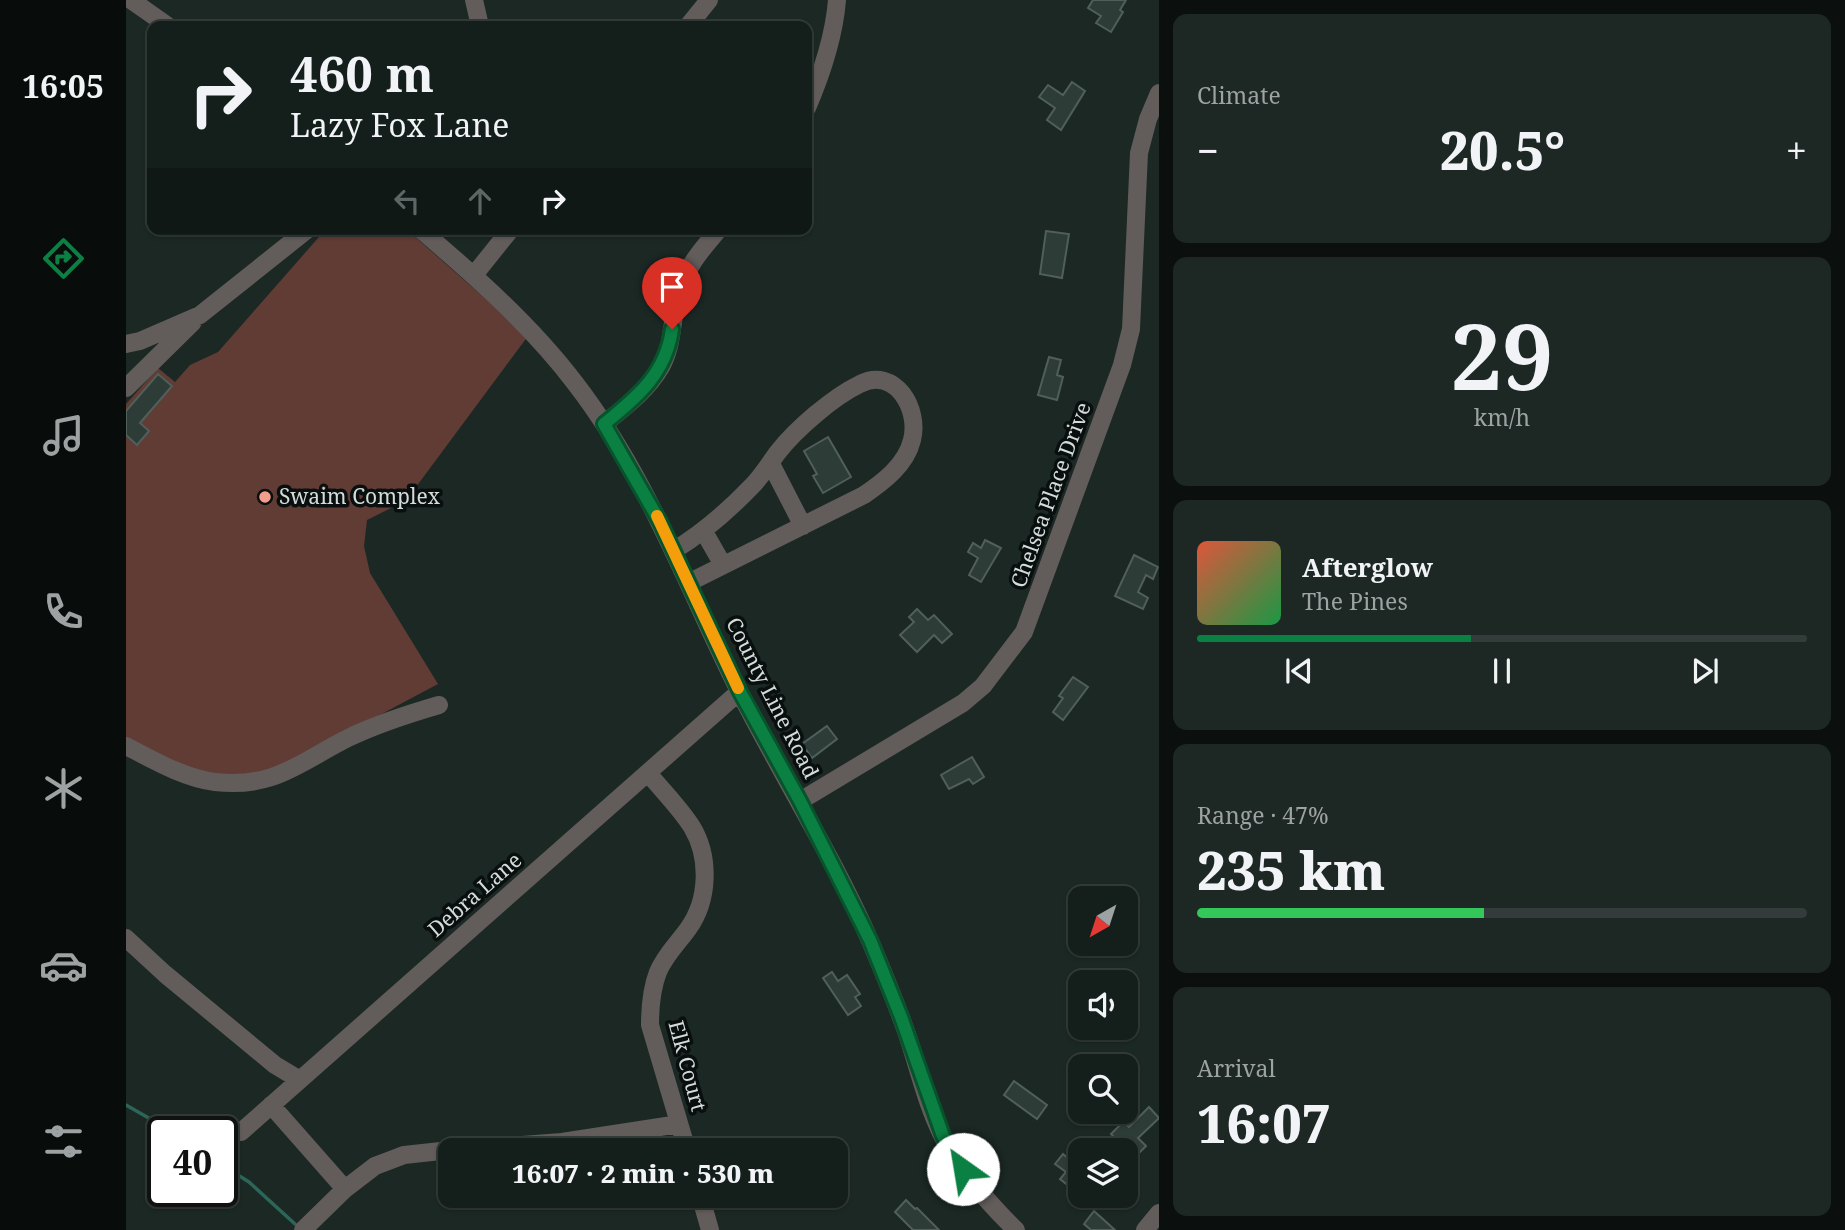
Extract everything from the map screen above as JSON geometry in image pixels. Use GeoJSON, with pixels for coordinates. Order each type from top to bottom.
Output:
{"type":"FeatureCollection","features":[{"type":"Feature","properties":{"kind":"street"},"geometry":{"type":"LineString","coordinates":[[131,0],[161,21]]}},
{"type":"Feature","properties":{"kind":"street"},"geometry":{"type":"LineString","coordinates":[[474,0],[479,21]]}},
{"type":"Feature","properties":{"kind":"street"},"geometry":{"type":"LineString","coordinates":[[692,21],[709,0]]}},
{"type":"Feature","properties":{"kind":"street"},"geometry":{"type":"LineString","coordinates":[[812,97],[822,74],[836,18],[837,0]]}},
{"type":"Feature","properties":{"kind":"street","name":"Chelsea Place Drive"},"geometry":{"type":"LineString","coordinates":[[800,801],[962,703],[983,686],[1024,632],[1122,365],[1131,328],[1139,153],[1148,119],[1159,93]]}},
{"type":"Feature","properties":{"kind":"street"},"geometry":{"type":"LineString","coordinates":[[126,388],[200,315],[300,235]]}},
{"type":"Feature","properties":{"kind":"street","name":"County Line Road"},"geometry":{"type":"LineString","coordinates":[[427,235],[474,275],[546,348],[575,382],[604,424],[647,498],[740,692],[800,801],[870,940],[901,1017],[943,1136],[963,1169],[991,1205],[1016,1230]]}},
{"type":"Feature","properties":{"kind":"street"},"geometry":{"type":"LineString","coordinates":[[474,275],[507,235]]}},
{"type":"Feature","properties":{"kind":"street"},"geometry":{"type":"LineString","coordinates":[[604,424],[648,387],[662,365],[670,345],[678,294],[687,270],[714,235]]}},
{"type":"Feature","properties":{"kind":"street"},"geometry":{"type":"LineString","coordinates":[[126,344],[140,341],[200,315]]}},
{"type":"Feature","properties":{"kind":"street"},"geometry":{"type":"LineString","coordinates":[[673,551],[703,530],[751,488],[778,452],[810,421],[850,389],[864,382],[880,380],[897,388],[909,403],[914,424],[912,442],[900,463],[883,482],[864,495],[688,583]]}},
{"type":"Feature","properties":{"kind":"street"},"geometry":{"type":"LineString","coordinates":[[771,464],[803,526]]}},
{"type":"Feature","properties":{"kind":"street"},"geometry":{"type":"LineString","coordinates":[[703,530],[723,565]]}},
{"type":"Feature","properties":{"kind":"street","name":"Debra Lane"},"geometry":{"type":"LineString","coordinates":[[241,1132],[740,692]]}},
{"type":"Feature","properties":{"kind":"street"},"geometry":{"type":"LineString","coordinates":[[126,746],[174,770],[214,782],[242,782],[277,777],[348,738],[405,715],[439,705]]}},
{"type":"Feature","properties":{"kind":"street","name":"Elk Court"},"geometry":{"type":"LineString","coordinates":[[648,773],[692,827],[701,844],[705,869],[699,911],[658,972],[650,1006],[650,1025],[683,1138]]}},
{"type":"Feature","properties":{"kind":"street"},"geometry":{"type":"LineString","coordinates":[[126,938],[164,974],[275,1065],[300,1080]]}},
{"type":"Feature","properties":{"kind":"street"},"geometry":{"type":"LineString","coordinates":[[271,1105],[345,1189]]}},
{"type":"Feature","properties":{"kind":"street"},"geometry":{"type":"LineString","coordinates":[[588,1138],[679,1124]]}},
{"type":"Feature","properties":{"kind":"street"},"geometry":{"type":"LineString","coordinates":[[303,1230],[345,1189],[375,1166],[404,1154],[438,1151]]}},
{"type":"Feature","properties":{"kind":"street"},"geometry":{"type":"LineString","coordinates":[[704,1208],[710,1230]]}},
{"type":"Feature","properties":{"kind":"street"},"geometry":{"type":"LineString","coordinates":[[1145,1230],[1159,1213]]}},
{"type":"Feature","properties":{"kind":"shaded area","name":"Swaim Complex"},"geometry":{"type":"Polygon","coordinates":[[[321,235],[413,235],[528,336],[416,487],[393,507],[367,520],[364,546],[370,573],[438,684],[271,773],[226,780],[174,766],[126,739],[126,404],[158,368],[175,382],[190,365],[218,352],[321,235]]]}},
{"type":"Feature","properties":{"kind":"building"},"geometry":{"type":"Polygon","coordinates":[[[1093,0],[1126,0],[1120,10],[1123,12],[1111,32],[1096,23],[1101,16],[1088,8],[1093,0]]]}},
{"type":"Feature","properties":{"kind":"building"},"geometry":{"type":"Polygon","coordinates":[[[1072,82],[1085,91],[1061,130],[1047,120],[1055,108],[1039,97],[1048,85],[1063,95],[1072,82]]]}},
{"type":"Feature","properties":{"kind":"building"},"geometry":{"type":"Polygon","coordinates":[[[1046,231],[1069,234],[1062,278],[1040,274],[1046,231]]]}},
{"type":"Feature","properties":{"kind":"building"},"geometry":{"type":"Polygon","coordinates":[[[1049,357],[1061,360],[1057,375],[1063,377],[1057,400],[1038,395],[1049,357]]]}},
{"type":"Feature","properties":{"kind":"building"},"geometry":{"type":"Polygon","coordinates":[[[158,374],[172,386],[140,423],[149,431],[137,445],[126,435],[126,411],[158,374]]]}},
{"type":"Feature","properties":{"kind":"building"},"geometry":{"type":"Polygon","coordinates":[[[828,437],[851,477],[823,493],[813,476],[817,474],[804,451],[828,437]]]}},
{"type":"Feature","properties":{"kind":"building"},"geometry":{"type":"Polygon","coordinates":[[[985,540],[1001,548],[981,582],[969,575],[978,558],[968,552],[973,543],[981,548],[985,540]]]}},
{"type":"Feature","properties":{"kind":"building"},"geometry":{"type":"Polygon","coordinates":[[[1134,555],[1158,567],[1153,579],[1146,575],[1138,592],[1148,598],[1143,609],[1115,596],[1134,555]]]}},
{"type":"Feature","properties":{"kind":"building"},"geometry":{"type":"Polygon","coordinates":[[[917,609],[928,620],[934,615],[952,634],[942,643],[934,635],[917,652],[900,635],[914,622],[909,617],[917,609]]]}},
{"type":"Feature","properties":{"kind":"building"},"geometry":{"type":"Polygon","coordinates":[[[1073,677],[1088,687],[1063,720],[1053,712],[1063,698],[1059,696],[1073,677]]]}},
{"type":"Feature","properties":{"kind":"building"},"geometry":{"type":"Polygon","coordinates":[[[827,726],[837,739],[812,758],[802,744],[827,726]]]}},
{"type":"Feature","properties":{"kind":"building"},"geometry":{"type":"Polygon","coordinates":[[[972,757],[984,777],[973,784],[969,779],[949,789],[941,775],[972,757]]]}},
{"type":"Feature","properties":{"kind":"building"},"geometry":{"type":"Polygon","coordinates":[[[832,972],[838,981],[847,975],[860,994],[855,997],[861,1006],[848,1015],[823,978],[832,972]]]}},
{"type":"Feature","properties":{"kind":"building"},"geometry":{"type":"Polygon","coordinates":[[[1014,1081],[1047,1105],[1037,1119],[1004,1095],[1014,1081]]]}},
{"type":"Feature","properties":{"kind":"building"},"geometry":{"type":"Polygon","coordinates":[[[1149,1107],[1159,1118],[1138,1138],[1115,1138],[1111,1134],[1121,1124],[1129,1127],[1138,1124],[1138,1118],[1149,1107]]]}},
{"type":"Feature","properties":{"kind":"building"},"geometry":{"type":"Polygon","coordinates":[[[1138,1138],[1146,1146],[1138,1154],[1138,1138]]]}},
{"type":"Feature","properties":{"kind":"building"},"geometry":{"type":"Polygon","coordinates":[[[1063,1154],[1068,1158],[1068,1185],[1060,1179],[1066,1172],[1055,1164],[1063,1154]]]}},
{"type":"Feature","properties":{"kind":"building"},"geometry":{"type":"Polygon","coordinates":[[[906,1200],[939,1230],[913,1230],[895,1212],[906,1200]]]}},
{"type":"Feature","properties":{"kind":"building"},"geometry":{"type":"Polygon","coordinates":[[[1094,1211],[1115,1230],[1091,1230],[1084,1224],[1094,1211]]]}},
{"type":"Feature","properties":{"kind":"waterway"},"geometry":{"type":"LineString","coordinates":[[126,1105],[147,1117]]}},
{"type":"Feature","properties":{"kind":"waterway"},"geometry":{"type":"LineString","coordinates":[[238,1175],[295,1224]]}},
{"type":"Feature","properties":{"kind":"slow traffic"},"geometry":{"type":"LineString","coordinates":[[657,516],[738,688]]}},
{"type":"Feature","properties":{"kind":"place","name":"Swaim Complex"},"geometry":{"type":"Point","coordinates":[265,497]}},
{"type":"Feature","properties":{"kind":"route"},"geometry":{"type":"LineString","coordinates":[[672,329],[670,345],[662,365],[648,387],[604,424],[660,522],[740,692],[800,801],[870,940],[901,1017],[943,1136],[963,1169]]}}]}
